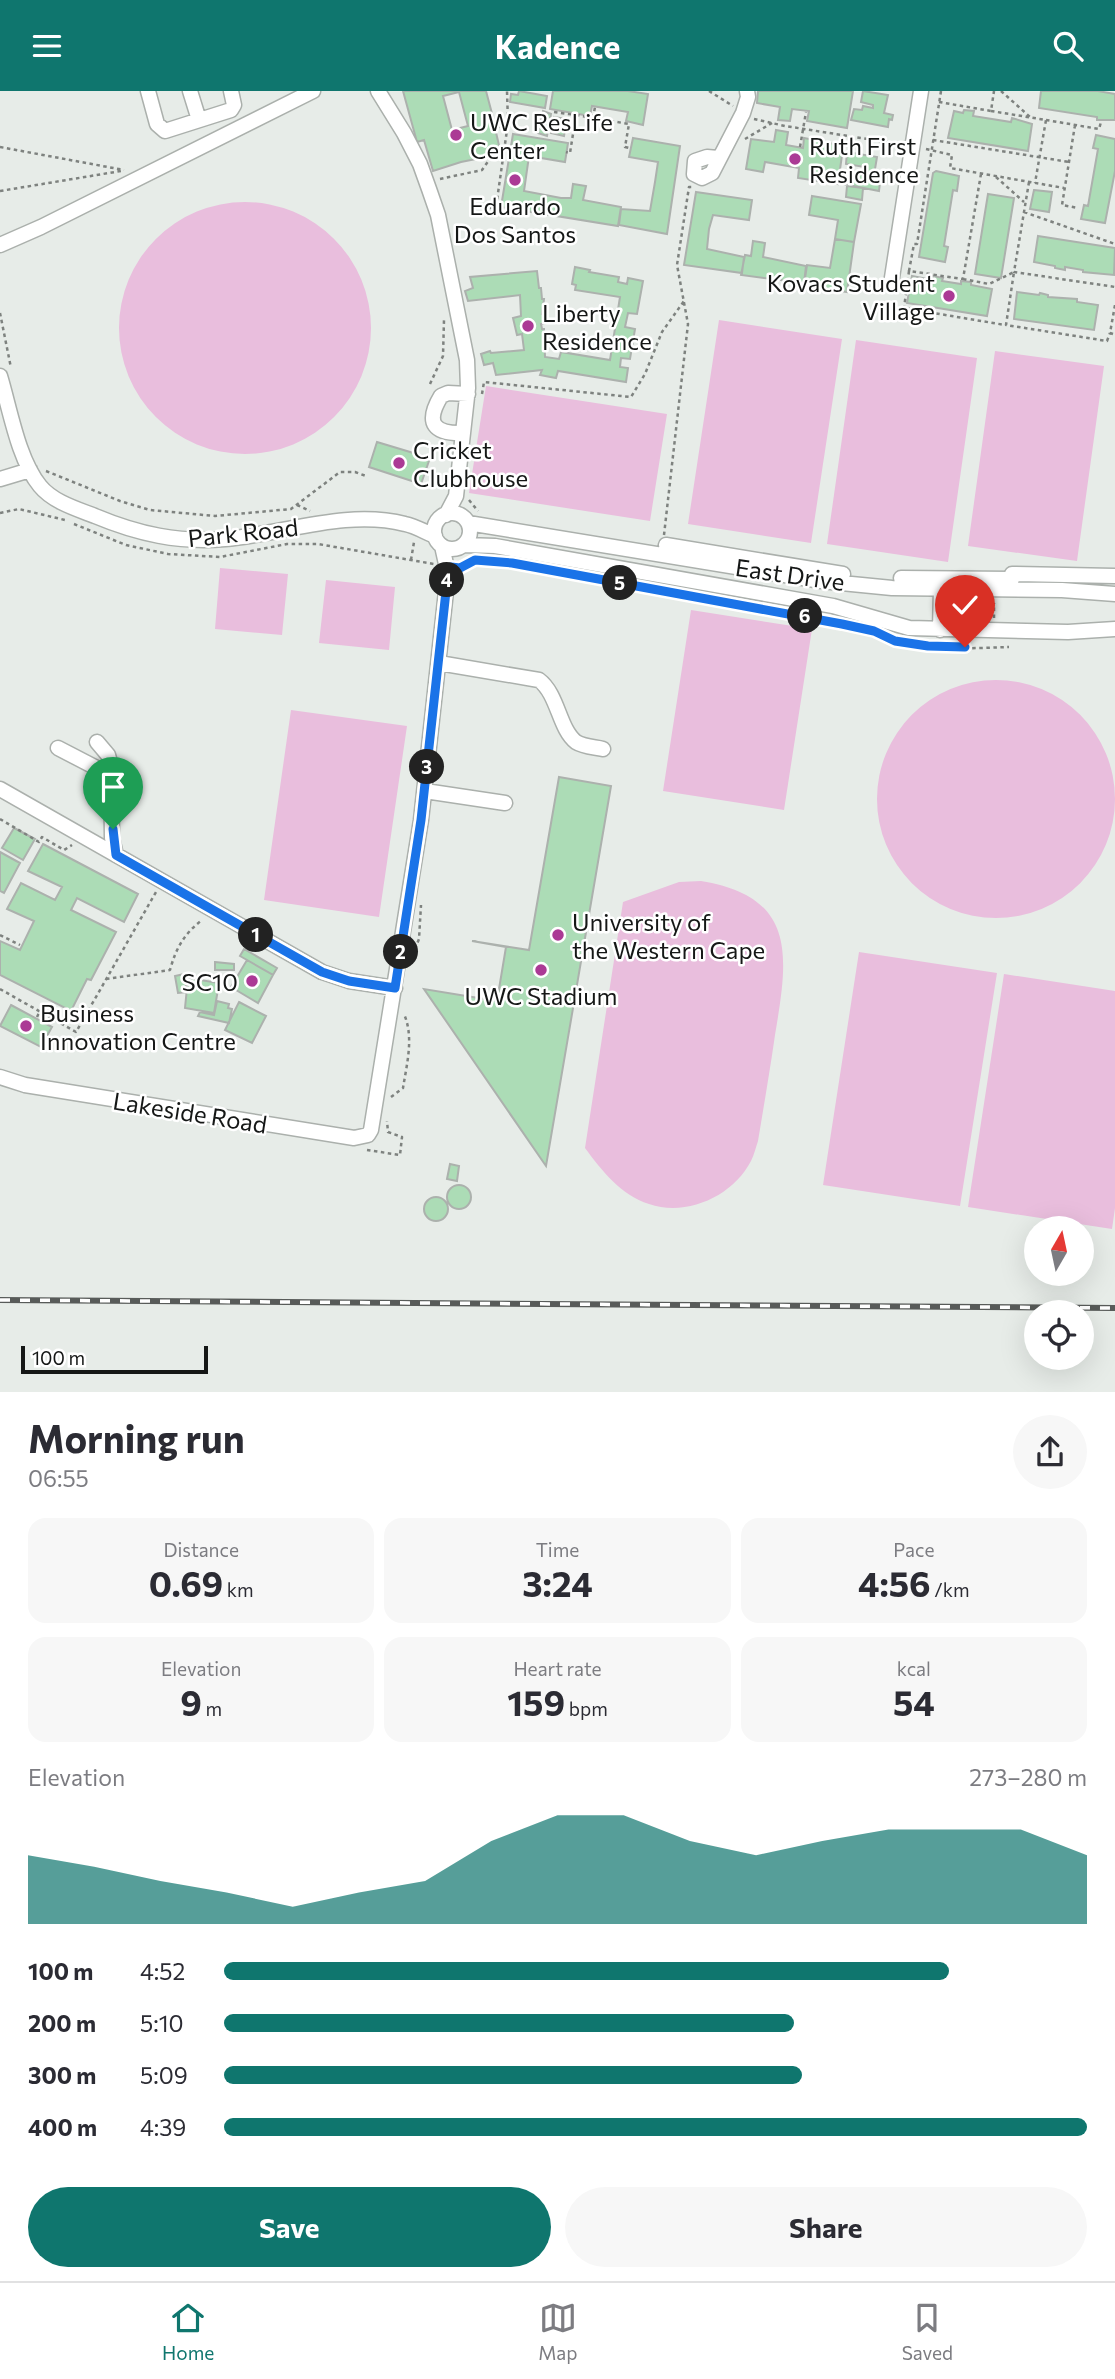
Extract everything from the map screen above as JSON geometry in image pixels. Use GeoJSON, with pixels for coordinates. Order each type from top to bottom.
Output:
{"type":"FeatureCollection","features":[{"type":"Feature","properties":{"kind":"street"},"geometry":{"type":"LineString","coordinates":[[148,91],[157,124],[165,131],[231,110],[234,104],[231,91]]}},
{"type":"Feature","properties":{"kind":"street"},"geometry":{"type":"LineString","coordinates":[[190,91],[199,120]]}},
{"type":"Feature","properties":{"kind":"street"},"geometry":{"type":"LineString","coordinates":[[0,245],[313,91]]}},
{"type":"Feature","properties":{"kind":"street"},"geometry":{"type":"LineString","coordinates":[[0,789],[322,972],[349,981],[395,988],[425,791],[439,663],[448,568],[440,530],[456,495],[463,433],[475,395],[438,215],[420,164],[378,91]]}},
{"type":"Feature","properties":{"kind":"street"},"geometry":{"type":"LineString","coordinates":[[718,158],[743,113],[747,91]]}},
{"type":"Feature","properties":{"kind":"street"},"geometry":{"type":"LineString","coordinates":[[891,284],[921,91]]}},
{"type":"Feature","properties":{"kind":"street","name":"Park Road"},"geometry":{"type":"LineString","coordinates":[[0,376],[22,450],[35,470],[40,487],[68,505],[136,532],[185,540],[228,539],[362,519],[440,530]]}},
{"type":"Feature","properties":{"kind":"street"},"geometry":{"type":"LineString","coordinates":[[463,433],[441,432],[433,418],[441,396],[448,393],[475,395]]}},
{"type":"Feature","properties":{"kind":"street"},"geometry":{"type":"LineString","coordinates":[[0,479],[35,470]]}},
{"type":"Feature","properties":{"kind":"street"},"geometry":{"type":"LineString","coordinates":[[448,568],[470,534],[456,495]]}},
{"type":"Feature","properties":{"kind":"street"},"geometry":{"type":"LineString","coordinates":[[440,530],[454,514],[466,520]]}},
{"type":"Feature","properties":{"kind":"street","name":"East Drive"},"geometry":{"type":"LineString","coordinates":[[466,520],[821,580],[892,588],[1062,590],[1115,594]]}},
{"type":"Feature","properties":{"kind":"street"},"geometry":{"type":"LineString","coordinates":[[440,530],[454,549],[462,546]]}},
{"type":"Feature","properties":{"kind":"street","name":"East Drive"},"geometry":{"type":"LineString","coordinates":[[462,546],[495,545],[833,606],[909,628],[1068,632],[1115,629]]}},
{"type":"Feature","properties":{"kind":"street"},"geometry":{"type":"LineString","coordinates":[[666,545],[877,578],[1012,579],[1012,574],[1115,576]]}},
{"type":"Feature","properties":{"kind":"street"},"geometry":{"type":"LineString","coordinates":[[940,630],[941,589]]}},
{"type":"Feature","properties":{"kind":"street"},"geometry":{"type":"LineString","coordinates":[[439,663],[540,680],[575,741],[603,749]]}},
{"type":"Feature","properties":{"kind":"street"},"geometry":{"type":"LineString","coordinates":[[97,742],[110,760],[116,855]]}},
{"type":"Feature","properties":{"kind":"street"},"geometry":{"type":"LineString","coordinates":[[58,748],[112,781]]}},
{"type":"Feature","properties":{"kind":"street"},"geometry":{"type":"LineString","coordinates":[[83,769],[112,781]]}},
{"type":"Feature","properties":{"kind":"street"},"geometry":{"type":"LineString","coordinates":[[425,791],[505,803]]}},
{"type":"Feature","properties":{"kind":"street","name":"Lakeside Road"},"geometry":{"type":"LineString","coordinates":[[0,1077],[24,1085],[354,1138],[368,1135],[374,1123],[395,988]]}},
{"type":"Feature","properties":{"kind":"path"},"geometry":{"type":"LineString","coordinates":[[490,208],[496,207],[508,123],[507,91]]}},
{"type":"Feature","properties":{"kind":"path"},"geometry":{"type":"LineString","coordinates":[[709,91],[752,118],[912,146],[952,155],[950,169],[1065,188]]}},
{"type":"Feature","properties":{"kind":"path"},"geometry":{"type":"LineString","coordinates":[[941,91],[904,308],[1107,341],[1112,333],[1115,305]]}},
{"type":"Feature","properties":{"kind":"path"},"geometry":{"type":"LineString","coordinates":[[990,111],[994,91]]}},
{"type":"Feature","properties":{"kind":"path"},"geometry":{"type":"LineString","coordinates":[[1001,91],[1030,117]]}},
{"type":"Feature","properties":{"kind":"path"},"geometry":{"type":"LineString","coordinates":[[939,102],[1100,129],[1101,122]]}},
{"type":"Feature","properties":{"kind":"path"},"geometry":{"type":"LineString","coordinates":[[593,118],[595,107]]}},
{"type":"Feature","properties":{"kind":"path"},"geometry":{"type":"LineString","coordinates":[[800,147],[806,111]]}},
{"type":"Feature","properties":{"kind":"path"},"geometry":{"type":"LineString","coordinates":[[554,112],[629,124],[625,147],[629,148]]}},
{"type":"Feature","properties":{"kind":"path"},"geometry":{"type":"LineString","coordinates":[[566,152],[570,153],[576,115]]}},
{"type":"Feature","properties":{"kind":"path"},"geometry":{"type":"LineString","coordinates":[[1035,183],[1046,120]]}},
{"type":"Feature","properties":{"kind":"path"},"geometry":{"type":"LineString","coordinates":[[738,146],[772,123]]}},
{"type":"Feature","properties":{"kind":"path"},"geometry":{"type":"LineString","coordinates":[[1075,125],[1062,205],[1078,208]]}},
{"type":"Feature","properties":{"kind":"path"},"geometry":{"type":"LineString","coordinates":[[933,140],[1069,162]]}},
{"type":"Feature","properties":{"kind":"path"},"geometry":{"type":"LineString","coordinates":[[0,147],[125,170],[0,191]]}},
{"type":"Feature","properties":{"kind":"path"},"geometry":{"type":"LineString","coordinates":[[433,181],[482,170],[489,160],[503,152]]}},
{"type":"Feature","properties":{"kind":"path"},"geometry":{"type":"LineString","coordinates":[[963,279],[981,174]]}},
{"type":"Feature","properties":{"kind":"path"},"geometry":{"type":"LineString","coordinates":[[996,177],[1025,203]]}},
{"type":"Feature","properties":{"kind":"path"},"geometry":{"type":"LineString","coordinates":[[1006,325],[1029,182]]}},
{"type":"Feature","properties":{"kind":"path"},"geometry":{"type":"LineString","coordinates":[[666,545],[663,537],[688,324],[677,265],[689,187],[696,188]]}},
{"type":"Feature","properties":{"kind":"path"},"geometry":{"type":"LineString","coordinates":[[1024,212],[1115,244]]}},
{"type":"Feature","properties":{"kind":"path"},"geometry":{"type":"LineString","coordinates":[[909,271],[989,284],[1014,272],[1115,287]]}},
{"type":"Feature","properties":{"kind":"path"},"geometry":{"type":"LineString","coordinates":[[475,395],[484,382],[631,397],[645,375],[662,332],[684,302]]}},
{"type":"Feature","properties":{"kind":"path"},"geometry":{"type":"LineString","coordinates":[[430,384],[443,356],[444,314]]}},
{"type":"Feature","properties":{"kind":"path"},"geometry":{"type":"LineString","coordinates":[[0,362],[9,360]]}},
{"type":"Feature","properties":{"kind":"path"},"geometry":{"type":"LineString","coordinates":[[35,470],[150,510],[215,516],[291,509],[340,472],[366,476]]}},
{"type":"Feature","properties":{"kind":"path"},"geometry":{"type":"LineString","coordinates":[[0,513],[19,509],[62,519],[126,545],[167,554],[220,557],[287,544],[318,544],[448,568],[460,568],[475,560],[512,563]]}},
{"type":"Feature","properties":{"kind":"path"},"geometry":{"type":"LineString","coordinates":[[548,570],[714,599]]}},
{"type":"Feature","properties":{"kind":"path"},"geometry":{"type":"LineString","coordinates":[[994,589],[994,647]]}},
{"type":"Feature","properties":{"kind":"path"},"geometry":{"type":"LineString","coordinates":[[767,609],[853,626]]}},
{"type":"Feature","properties":{"kind":"path"},"geometry":{"type":"LineString","coordinates":[[874,631],[895,641],[928,646],[1009,647]]}},
{"type":"Feature","properties":{"kind":"path"},"geometry":{"type":"LineString","coordinates":[[0,820],[39,842],[42,837],[64,850],[72,845]]}},
{"type":"Feature","properties":{"kind":"path"},"geometry":{"type":"LineString","coordinates":[[0,989],[76,1032],[156,892]]}},
{"type":"Feature","properties":{"kind":"path"},"geometry":{"type":"LineString","coordinates":[[106,979],[170,970],[178,944],[204,918],[196,914]]}},
{"type":"Feature","properties":{"kind":"path"},"geometry":{"type":"LineString","coordinates":[[0,935],[20,945]]}},
{"type":"Feature","properties":{"kind":"path"},"geometry":{"type":"LineString","coordinates":[[37,1017],[40,1011]]}},
{"type":"Feature","properties":{"kind":"path"},"geometry":{"type":"LineString","coordinates":[[391,1097],[403,1088],[410,1040],[409,1024]]}},
{"type":"Feature","properties":{"kind":"path"},"geometry":{"type":"LineString","coordinates":[[388,1109],[388,1132],[402,1137],[400,1155]]}},
{"type":"Feature","properties":{"kind":"shaded area"},"geometry":{"type":"Polygon","coordinates":[[[245,202],[270,205],[293,212],[334,239],[361,280],[368,303],[371,328],[368,353],[361,376],[334,417],[293,444],[270,451],[245,454],[220,451],[197,444],[156,417],[129,376],[122,353],[119,328],[122,303],[129,280],[156,239],[197,212],[220,205],[245,202]]]}},
{"type":"Feature","properties":{"kind":"shaded area"},"geometry":{"type":"Polygon","coordinates":[[[719,320],[842,339],[811,543],[688,524],[719,320]]]}},
{"type":"Feature","properties":{"kind":"shaded area"},"geometry":{"type":"Polygon","coordinates":[[[856,340],[977,358],[948,562],[827,544],[856,340]]]}},
{"type":"Feature","properties":{"kind":"shaded area"},"geometry":{"type":"Polygon","coordinates":[[[995,351],[1104,366],[1077,561],[968,546],[995,351]]]}},
{"type":"Feature","properties":{"kind":"shaded area"},"geometry":{"type":"Polygon","coordinates":[[[486,386],[667,414],[650,521],[469,493],[486,386]]]}},
{"type":"Feature","properties":{"kind":"shaded area"},"geometry":{"type":"Polygon","coordinates":[[[220,568],[288,574],[282,635],[215,629],[220,568]]]}},
{"type":"Feature","properties":{"kind":"shaded area"},"geometry":{"type":"Polygon","coordinates":[[[326,580],[395,587],[389,650],[319,643],[326,580]]]}},
{"type":"Feature","properties":{"kind":"shaded area"},"geometry":{"type":"Polygon","coordinates":[[[691,610],[812,629],[784,810],[663,791],[691,610]]]}},
{"type":"Feature","properties":{"kind":"shaded area"},"geometry":{"type":"Polygon","coordinates":[[[996,680],[1041,689],[1062,700],[1080,715],[1095,733],[1106,754],[1115,799],[1106,844],[1095,865],[1080,883],[1062,898],[1041,909],[996,918],[951,909],[930,898],[912,883],[897,865],[886,844],[877,799],[886,754],[897,733],[912,715],[930,700],[951,689],[996,680]]]}},
{"type":"Feature","properties":{"kind":"shaded area"},"geometry":{"type":"Polygon","coordinates":[[[291,710],[407,726],[379,917],[264,900],[291,710]]]}},
{"type":"Feature","properties":{"kind":"shaded area"},"geometry":{"type":"Polygon","coordinates":[[[701,881],[733,889],[755,901],[770,916],[779,935],[783,956],[780,1007],[758,1141],[751,1161],[733,1184],[708,1201],[678,1208],[664,1207],[649,1204],[630,1195],[605,1173],[585,1148],[623,902],[679,882],[701,881]]]}},
{"type":"Feature","properties":{"kind":"shaded area"},"geometry":{"type":"Polygon","coordinates":[[[859,952],[997,973],[960,1206],[823,1185],[859,952]]]}},
{"type":"Feature","properties":{"kind":"shaded area"},"geometry":{"type":"Polygon","coordinates":[[[1004,974],[1115,991],[1115,1208],[1112,1229],[1094,1226],[1094,1216],[1027,1216],[968,1207],[1004,974]]]}},
{"type":"Feature","properties":{"kind":"building","name":"UWC ResLife Center"},"geometry":{"type":"Polygon","coordinates":[[[403,91],[486,91],[494,121],[498,120],[500,127],[495,128],[501,154],[433,171],[424,140],[417,142],[403,91]],[[459,92],[443,96],[452,130],[468,126],[459,92]]]}},
{"type":"Feature","properties":{"kind":"building"},"geometry":{"type":"Polygon","coordinates":[[[519,91],[547,96],[545,108],[510,102],[511,94],[518,95],[519,91]]]}},
{"type":"Feature","properties":{"kind":"building"},"geometry":{"type":"Polygon","coordinates":[[[553,91],[628,91],[648,94],[643,125],[626,121],[628,112],[592,106],[590,116],[550,109],[553,91]]]}},
{"type":"Feature","properties":{"kind":"building"},"geometry":{"type":"Polygon","coordinates":[[[758,91],[853,91],[847,128],[807,121],[809,111],[792,109],[790,121],[778,120],[780,107],[757,103],[758,91]]]}},
{"type":"Feature","properties":{"kind":"building"},"geometry":{"type":"Polygon","coordinates":[[[863,91],[888,95],[884,113],[893,115],[892,120],[889,119],[888,127],[851,120],[854,109],[862,110],[863,106],[873,108],[873,105],[861,102],[863,91]]]}},
{"type":"Feature","properties":{"kind":"building"},"geometry":{"type":"Polygon","coordinates":[[[1041,91],[1098,91],[1115,94],[1115,120],[1097,120],[1097,117],[1039,108],[1041,91]]]}},
{"type":"Feature","properties":{"kind":"building"},"geometry":{"type":"Polygon","coordinates":[[[964,110],[974,111],[973,116],[1011,122],[1012,118],[1032,124],[1028,151],[948,138],[954,111],[963,113],[964,110]]]}},
{"type":"Feature","properties":{"kind":"building","name":"Eduardo Dos Santos"},"geometry":{"type":"Polygon","coordinates":[[[543,111],[551,114],[547,136],[538,133],[543,111]]]}},
{"type":"Feature","properties":{"kind":"building","name":"Eduardo Dos Santos"},"geometry":{"type":"Polygon","coordinates":[[[554,117],[567,119],[564,136],[551,133],[554,117]]]}},
{"type":"Feature","properties":{"kind":"building","name":"Ruth First Residence"},"geometry":{"type":"Polygon","coordinates":[[[776,130],[788,132],[786,145],[803,148],[804,138],[844,146],[843,151],[847,152],[847,156],[842,155],[838,184],[798,178],[799,168],[765,162],[763,172],[746,169],[751,139],[774,142],[776,130]]]}},
{"type":"Feature","properties":{"kind":"building","name":"Eduardo Dos Santos"},"geometry":{"type":"Polygon","coordinates":[[[513,134],[568,143],[565,162],[529,156],[524,191],[571,198],[573,184],[586,186],[583,200],[621,207],[618,226],[501,207],[513,134]]]}},
{"type":"Feature","properties":{"kind":"building"},"geometry":{"type":"Polygon","coordinates":[[[1096,135],[1115,139],[1115,171],[1105,223],[1081,219],[1084,205],[1088,206],[1098,149],[1093,148],[1096,135]]]}},
{"type":"Feature","properties":{"kind":"building","name":"Eduardo Dos Santos"},"geometry":{"type":"Polygon","coordinates":[[[633,138],[680,146],[667,234],[619,225],[621,209],[650,211],[655,182],[658,162],[629,157],[633,138]]]}},
{"type":"Feature","properties":{"kind":"building","name":"Ruth First Residence"},"geometry":{"type":"Polygon","coordinates":[[[847,152],[877,157],[873,181],[880,182],[879,191],[843,184],[845,173],[864,175],[865,167],[846,164],[847,152]]]}},
{"type":"Feature","properties":{"kind":"building","name":"Kovacs Student Village"},"geometry":{"type":"Polygon","coordinates":[[[936,171],[959,176],[957,191],[953,190],[944,246],[948,247],[945,262],[919,257],[933,173],[936,171]]]}},
{"type":"Feature","properties":{"kind":"building","name":"Ruth First Residence"},"geometry":{"type":"Polygon","coordinates":[[[847,186],[863,188],[862,200],[846,197],[847,186]]]}},
{"type":"Feature","properties":{"kind":"building"},"geometry":{"type":"Polygon","coordinates":[[[1034,190],[1052,192],[1049,212],[1030,209],[1034,190]]]}},
{"type":"Feature","properties":{"kind":"building","name":"Ruth First Residence"},"geometry":{"type":"Polygon","coordinates":[[[696,192],[752,200],[749,220],[713,215],[709,229],[707,249],[744,257],[742,273],[684,265],[696,192]]]}},
{"type":"Feature","properties":{"kind":"building","name":"Kovacs Student Village"},"geometry":{"type":"Polygon","coordinates":[[[988,194],[1014,198],[1001,278],[975,274],[988,194]]]}},
{"type":"Feature","properties":{"kind":"building","name":"Ruth First Residence"},"geometry":{"type":"Polygon","coordinates":[[[812,196],[861,204],[854,242],[835,239],[838,220],[809,215],[812,196]]]}},
{"type":"Feature","properties":{"kind":"building"},"geometry":{"type":"Polygon","coordinates":[[[1038,236],[1115,248],[1114,275],[1065,267],[1065,270],[1034,262],[1038,236]]]}},
{"type":"Feature","properties":{"kind":"building","name":"Ruth First Residence"},"geometry":{"type":"Polygon","coordinates":[[[835,239],[854,242],[847,292],[804,285],[807,265],[830,268],[835,239]]]}},
{"type":"Feature","properties":{"kind":"building","name":"Ruth First Residence"},"geometry":{"type":"Polygon","coordinates":[[[753,241],[765,243],[763,257],[806,266],[804,283],[741,275],[745,255],[751,256],[753,241]]]}},
{"type":"Feature","properties":{"kind":"building","name":"Liberty Residence"},"geometry":{"type":"Polygon","coordinates":[[[575,267],[619,277],[618,282],[627,284],[628,278],[643,281],[637,314],[628,313],[625,327],[635,329],[630,359],[621,358],[620,367],[628,368],[626,382],[558,371],[556,378],[540,375],[542,370],[496,375],[493,363],[484,365],[481,354],[490,351],[524,350],[522,334],[517,335],[513,318],[521,316],[520,295],[468,301],[465,291],[473,288],[470,277],[537,271],[539,288],[544,299],[542,314],[547,323],[541,324],[544,329],[545,357],[559,359],[561,352],[610,360],[620,297],[575,290],[576,285],[572,284],[575,267]]]}},
{"type":"Feature","properties":{"kind":"building","name":"Kovacs Student Village"},"geometry":{"type":"Polygon","coordinates":[[[912,276],[933,280],[933,276],[943,278],[942,281],[961,284],[961,281],[971,282],[971,285],[992,289],[987,316],[907,303],[912,276]]]}},
{"type":"Feature","properties":{"kind":"building"},"geometry":{"type":"Polygon","coordinates":[[[1017,292],[1040,293],[1048,297],[1077,299],[1077,302],[1098,305],[1094,330],[1014,319],[1017,292]]]}},
{"type":"Feature","properties":{"kind":"building","name":"Cricket Clubhouse"},"geometry":{"type":"Polygon","coordinates":[[[377,442],[430,458],[421,484],[369,467],[377,442]]]}},
{"type":"Feature","properties":{"kind":"building","name":"UWC Stadium"},"geometry":{"type":"Polygon","coordinates":[[[559,777],[611,786],[546,1166],[424,989],[497,1001],[506,947],[472,941],[529,950],[559,777]]]}},
{"type":"Feature","properties":{"kind":"building"},"geometry":{"type":"Polygon","coordinates":[[[14,828],[35,839],[23,860],[2,848],[14,828]]]}},
{"type":"Feature","properties":{"kind":"building"},"geometry":{"type":"Polygon","coordinates":[[[43,844],[138,894],[124,922],[77,898],[71,910],[116,932],[71,1011],[0,975],[0,941],[20,950],[34,921],[7,909],[21,883],[55,900],[62,887],[28,871],[43,844]]]}},
{"type":"Feature","properties":{"kind":"building"},"geometry":{"type":"Polygon","coordinates":[[[0,852],[20,863],[4,893],[0,891],[0,852]]]}},
{"type":"Feature","properties":{"kind":"building"},"geometry":{"type":"Polygon","coordinates":[[[244,949],[277,968],[273,975],[240,956],[244,949]]]}},
{"type":"Feature","properties":{"kind":"building","name":"SC10"},"geometry":{"type":"Polygon","coordinates":[[[247,960],[273,975],[258,1003],[231,987],[247,960]]]}},
{"type":"Feature","properties":{"kind":"building"},"geometry":{"type":"Polygon","coordinates":[[[215,962],[234,964],[234,970],[215,970],[215,962]]]}},
{"type":"Feature","properties":{"kind":"building"},"geometry":{"type":"Polygon","coordinates":[[[184,974],[187,992],[178,993],[175,976],[184,974]]]}},
{"type":"Feature","properties":{"kind":"building"},"geometry":{"type":"Polygon","coordinates":[[[188,978],[219,983],[214,1013],[185,1008],[188,978]]]}},
{"type":"Feature","properties":{"kind":"building"},"geometry":{"type":"Polygon","coordinates":[[[217,1001],[229,1004],[228,1008],[232,1009],[229,1023],[198,1016],[200,1012],[214,1015],[217,1001]]]}},
{"type":"Feature","properties":{"kind":"building"},"geometry":{"type":"Polygon","coordinates":[[[239,1002],[266,1016],[252,1043],[225,1030],[239,1002]]]}},
{"type":"Feature","properties":{"kind":"building","name":"Business Innovation Centre"},"geometry":{"type":"Polygon","coordinates":[[[11,1005],[52,1027],[41,1047],[0,1026],[11,1005]]]}},
{"type":"Feature","properties":{"kind":"building"},"geometry":{"type":"Polygon","coordinates":[[[450,1164],[459,1166],[457,1181],[447,1179],[450,1164]]]}},
{"type":"Feature","properties":{"kind":"building"},"geometry":{"type":"Polygon","coordinates":[[[459,1185],[468,1188],[471,1197],[468,1206],[459,1209],[450,1206],[447,1197],[450,1188],[459,1185]]]}},
{"type":"Feature","properties":{"kind":"building"},"geometry":{"type":"Polygon","coordinates":[[[436,1197],[445,1200],[448,1209],[445,1218],[436,1221],[427,1218],[424,1209],[427,1200],[436,1197]]]}},
{"type":"Feature","properties":{"kind":"railway"},"geometry":{"type":"LineString","coordinates":[[0,1300],[1115,1308]]}},
{"type":"Feature","properties":{"kind":"place","name":"UWC ResLife Center"},"geometry":{"type":"Point","coordinates":[456,135]}},
{"type":"Feature","properties":{"kind":"place","name":"Ruth First Residence"},"geometry":{"type":"Point","coordinates":[795,159]}},
{"type":"Feature","properties":{"kind":"place","name":"Eduardo Dos Santos"},"geometry":{"type":"Point","coordinates":[515,180]}},
{"type":"Feature","properties":{"kind":"place","name":"Kovacs Student Village"},"geometry":{"type":"Point","coordinates":[949,296]}},
{"type":"Feature","properties":{"kind":"place","name":"Liberty Residence"},"geometry":{"type":"Point","coordinates":[528,326]}},
{"type":"Feature","properties":{"kind":"place","name":"Cricket Clubhouse"},"geometry":{"type":"Point","coordinates":[399,463]}},
{"type":"Feature","properties":{"kind":"place","name":"University of the Western Cape"},"geometry":{"type":"Point","coordinates":[558,935]}},
{"type":"Feature","properties":{"kind":"place","name":"UWC Stadium"},"geometry":{"type":"Point","coordinates":[541,970]}},
{"type":"Feature","properties":{"kind":"place","name":"SC10"},"geometry":{"type":"Point","coordinates":[252,981]}},
{"type":"Feature","properties":{"kind":"place","name":"Business Innovation Centre"},"geometry":{"type":"Point","coordinates":[26,1026]}},
{"type":"Feature","properties":{"kind":"route"},"geometry":{"type":"LineString","coordinates":[[113,829],[116,855],[302,962],[349,981],[395,988],[421,820],[448,573],[451,567],[460,568],[475,560],[512,563],[842,624],[874,631],[895,641],[928,646],[965,647]]}}]}
